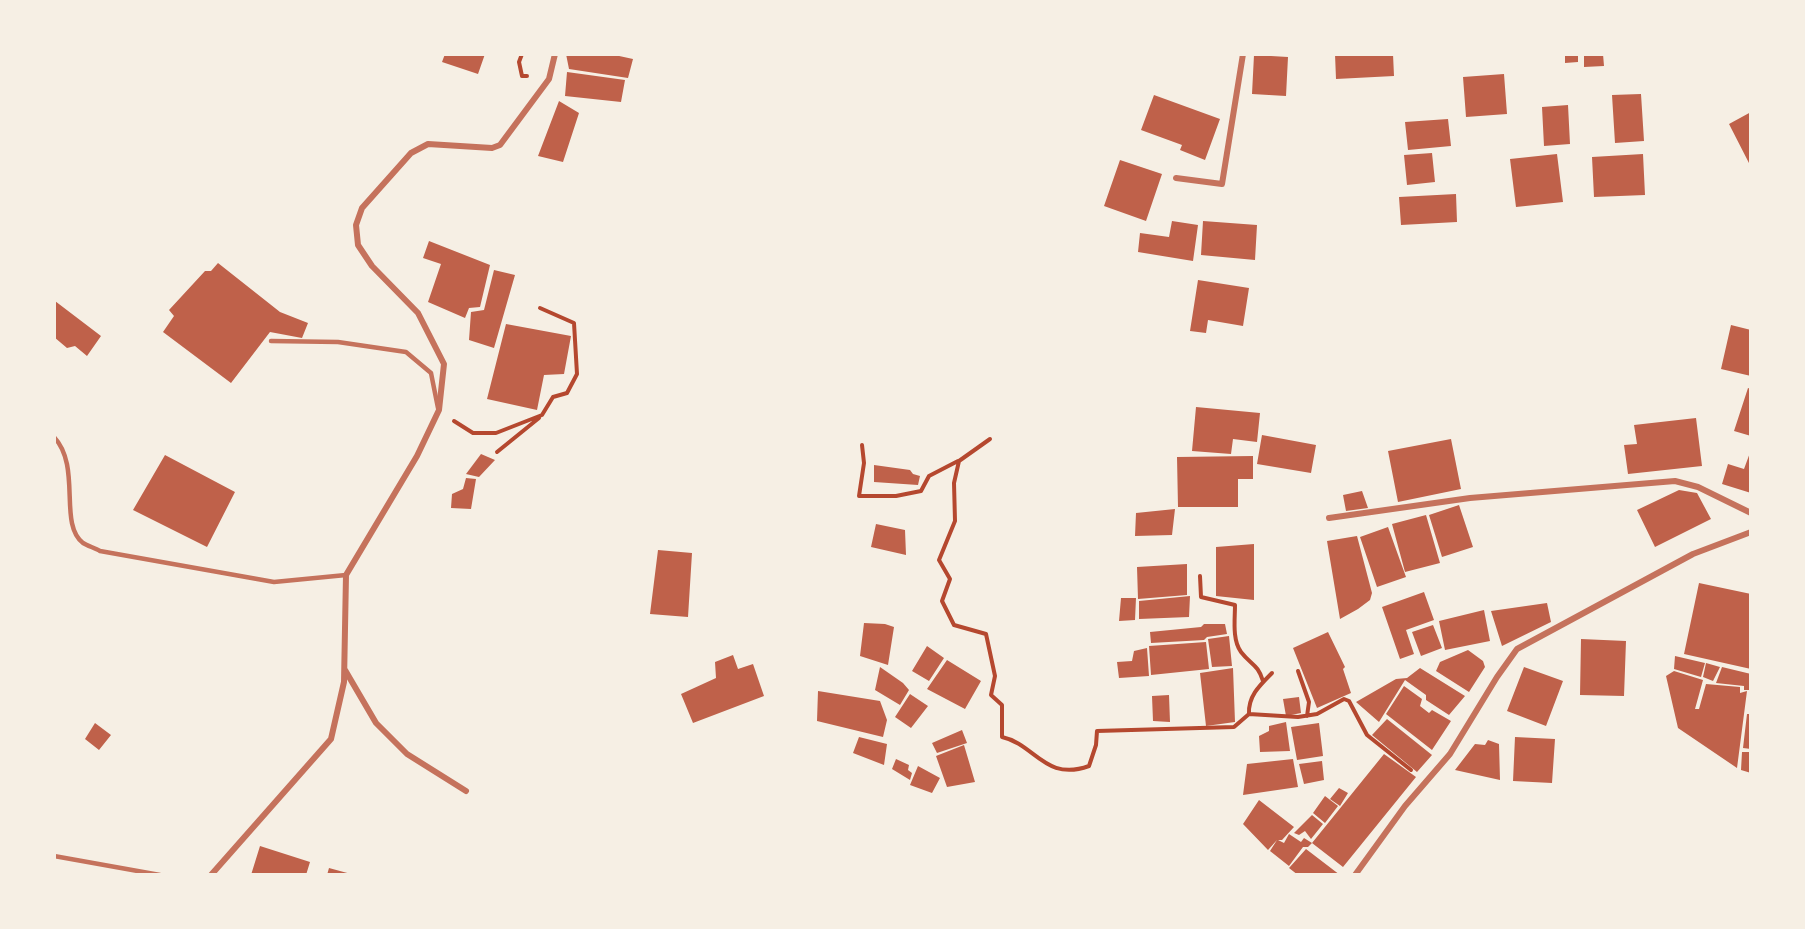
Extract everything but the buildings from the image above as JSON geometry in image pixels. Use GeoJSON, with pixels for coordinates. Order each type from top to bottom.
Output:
{"type":"FeatureCollection","features":[{"type":"Feature","properties":{"kind":"street"},"geometry":{"type":"LineString","coordinates":[[211,875],[331,739],[345,670],[346,575],[417,456],[439,410],[444,364],[418,314],[372,266],[358,245],[356,225],[362,208],[411,153],[428,144],[492,148],[506,140],[549,79],[555,54]]}},
{"type":"Feature","properties":{"kind":"street"},"geometry":{"type":"LineString","coordinates":[[1176,178],[1222,184],[1243,54]]}},
{"type":"Feature","properties":{"kind":"street"},"geometry":{"type":"LineString","coordinates":[[1329,518],[1470,498],[1675,481],[1698,487],[1751,513]]}},
{"type":"Feature","properties":{"kind":"street"},"geometry":{"type":"LineString","coordinates":[[1354,875],[1426,781],[1450,754],[1517,649],[1693,554],[1751,532]]}},
{"type":"Feature","properties":{"kind":"street"},"geometry":{"type":"LineString","coordinates":[[345,670],[376,723],[407,754],[466,791]]}},
{"type":"Feature","properties":{"kind":"lane"},"geometry":{"type":"LineString","coordinates":[[271,341],[338,342],[406,352],[430,373],[439,410]]}},
{"type":"Feature","properties":{"kind":"lane"},"geometry":{"type":"LineString","coordinates":[[54,437],[68,460],[71,521],[82,542],[100,551],[274,582],[346,575]]}},
{"type":"Feature","properties":{"kind":"lane"},"geometry":{"type":"LineString","coordinates":[[54,856],[160,875]]}},
{"type":"Feature","properties":{"kind":"path"},"geometry":{"type":"LineString","coordinates":[[497,452],[542,415],[553,397],[567,393],[578,374],[574,323],[540,309]]}},
{"type":"Feature","properties":{"kind":"path"},"geometry":{"type":"LineString","coordinates":[[439,410],[473,433],[496,434],[542,415]]}},
{"type":"Feature","properties":{"kind":"path"},"geometry":{"type":"LineString","coordinates":[[862,445],[864,463],[859,496],[896,496],[921,491],[929,476],[958,461],[990,439]]}},
{"type":"Feature","properties":{"kind":"path"},"geometry":{"type":"LineString","coordinates":[[958,461],[954,483],[955,521],[939,560],[950,579],[942,601],[954,625],[986,634],[994,676],[991,695],[1002,705],[1002,736],[1013,739],[1031,755],[1050,766],[1076,770],[1089,766],[1096,745],[1097,730],[1234,727],[1249,714],[1307,716],[1317,714],[1344,699],[1349,701],[1367,735],[1426,781]]}},
{"type":"Feature","properties":{"kind":"path"},"geometry":{"type":"LineString","coordinates":[[1200,576],[1201,597],[1236,605],[1237,642],[1240,651],[1259,667],[1263,681]]}},
{"type":"Feature","properties":{"kind":"path"},"geometry":{"type":"LineString","coordinates":[[1298,671],[1309,702],[1307,716]]}},
{"type":"Feature","properties":{"kind":"path"},"geometry":{"type":"LineString","coordinates":[[1249,714],[1248,704],[1263,681],[1272,673]]}}]}
